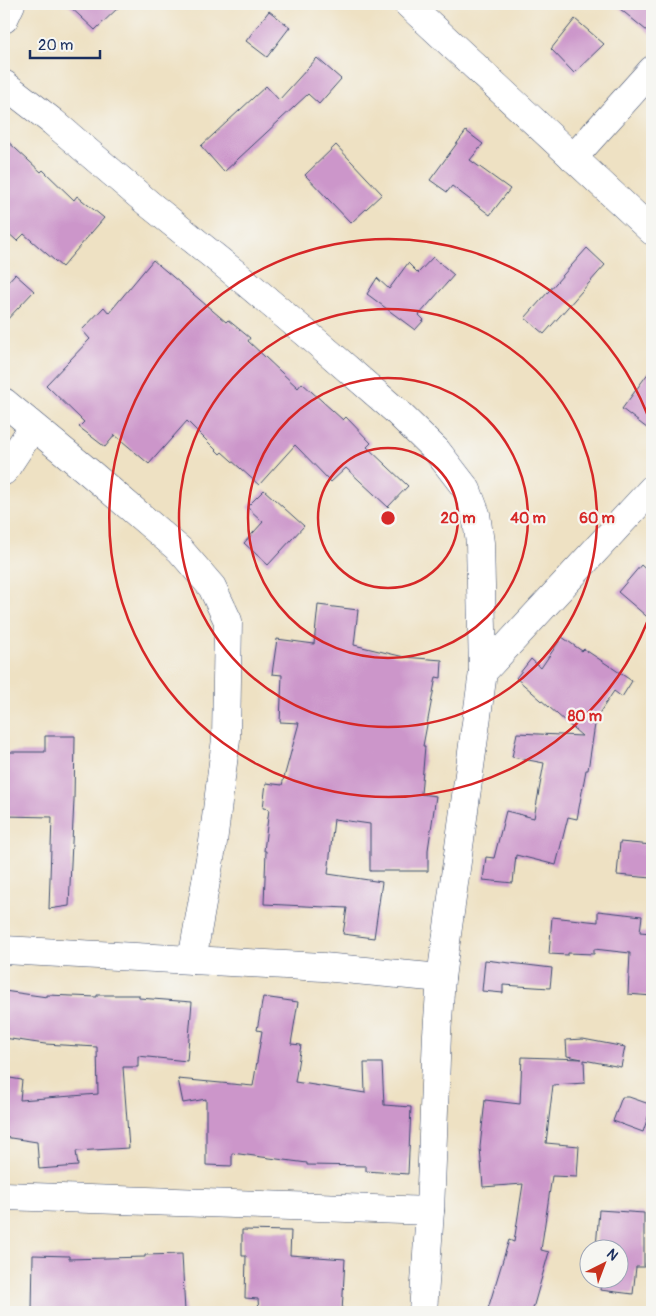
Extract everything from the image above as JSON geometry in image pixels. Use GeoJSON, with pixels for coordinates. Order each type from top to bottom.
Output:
{"type":"FeatureCollection","features":[{"type":"Feature","properties":{"kind":"street"},"geometry":{"type":"LineString","coordinates":[[4,19],[11,4]]}},
{"type":"Feature","properties":{"kind":"street"},"geometry":{"type":"LineString","coordinates":[[410,4],[652,231]]}},
{"type":"Feature","properties":{"kind":"street"},"geometry":{"type":"LineString","coordinates":[[573,158],[652,70]]}},
{"type":"Feature","properties":{"kind":"street"},"geometry":{"type":"LineString","coordinates":[[4,84],[53,122],[148,204],[311,337],[395,410],[437,451],[467,490],[476,514],[480,543],[483,672],[441,978],[430,1211],[423,1312]]}},
{"type":"Feature","properties":{"kind":"street"},"geometry":{"type":"LineString","coordinates":[[4,402],[180,550],[212,587],[228,621],[226,739],[212,842],[192,960]]}},
{"type":"Feature","properties":{"kind":"street"},"geometry":{"type":"LineString","coordinates":[[4,471],[33,427]]}},
{"type":"Feature","properties":{"kind":"street"},"geometry":{"type":"LineString","coordinates":[[483,672],[652,489]]}},
{"type":"Feature","properties":{"kind":"street"},"geometry":{"type":"LineString","coordinates":[[4,950],[323,967],[441,978]]}},
{"type":"Feature","properties":{"kind":"street"},"geometry":{"type":"LineString","coordinates":[[4,1196],[430,1211]]}},
{"type":"Feature","properties":{"kind":"building"},"geometry":{"type":"Polygon","coordinates":[[[67,4],[122,4],[95,30],[67,4]]]}},
{"type":"Feature","properties":{"kind":"building"},"geometry":{"type":"Polygon","coordinates":[[[614,4],[652,4],[652,35],[614,4]]]}},
{"type":"Feature","properties":{"kind":"building"},"geometry":{"type":"Polygon","coordinates":[[[269,11],[290,27],[267,57],[246,41],[269,11]]]}},
{"type":"Feature","properties":{"kind":"building"},"geometry":{"type":"Polygon","coordinates":[[[575,19],[604,44],[574,73],[551,49],[575,19]]]}},
{"type":"Feature","properties":{"kind":"building"},"geometry":{"type":"Polygon","coordinates":[[[317,58],[341,79],[319,104],[308,94],[224,172],[201,146],[266,86],[279,100],[317,58]]]}},
{"type":"Feature","properties":{"kind":"building"},"geometry":{"type":"Polygon","coordinates":[[[466,131],[483,144],[470,160],[510,189],[490,215],[452,186],[447,192],[430,180],[466,131]]]}},
{"type":"Feature","properties":{"kind":"building"},"geometry":{"type":"Polygon","coordinates":[[[4,138],[41,172],[43,170],[74,200],[77,196],[104,218],[62,267],[24,234],[17,241],[4,229],[4,138]]]}},
{"type":"Feature","properties":{"kind":"building"},"geometry":{"type":"Polygon","coordinates":[[[336,145],[382,194],[351,223],[305,175],[336,145]]]}},
{"type":"Feature","properties":{"kind":"building"},"geometry":{"type":"Polygon","coordinates":[[[587,248],[605,265],[544,334],[525,318],[587,248]]]}},
{"type":"Feature","properties":{"kind":"building"},"geometry":{"type":"Polygon","coordinates":[[[433,257],[454,275],[419,315],[424,320],[415,330],[367,294],[377,278],[389,289],[408,263],[418,273],[433,257]]]}},
{"type":"Feature","properties":{"kind":"building"},"geometry":{"type":"Polygon","coordinates":[[[153,260],[226,322],[228,320],[250,338],[248,341],[298,388],[302,383],[343,420],[346,417],[371,443],[367,447],[408,486],[388,507],[346,468],[331,482],[295,445],[259,485],[222,452],[220,454],[187,421],[149,464],[115,435],[105,447],[79,427],[84,422],[46,385],[90,339],[82,330],[104,307],[109,313],[153,260]]]}},
{"type":"Feature","properties":{"kind":"building"},"geometry":{"type":"Polygon","coordinates":[[[15,274],[34,291],[4,323],[4,286],[15,274]]]}},
{"type":"Feature","properties":{"kind":"building"},"geometry":{"type":"Polygon","coordinates":[[[652,368],[652,432],[622,409],[652,368]]]}},
{"type":"Feature","properties":{"kind":"building"},"geometry":{"type":"Polygon","coordinates":[[[264,490],[304,526],[268,565],[244,543],[263,522],[247,507],[264,490]]]}},
{"type":"Feature","properties":{"kind":"building"},"geometry":{"type":"Polygon","coordinates":[[[641,565],[652,575],[652,621],[618,592],[641,565]]]}},
{"type":"Feature","properties":{"kind":"building"},"geometry":{"type":"Polygon","coordinates":[[[318,605],[358,610],[354,645],[404,657],[442,660],[441,678],[436,677],[423,746],[425,746],[421,794],[436,796],[428,850],[428,871],[370,871],[370,824],[334,819],[328,874],[382,882],[374,938],[343,934],[347,908],[264,904],[266,851],[264,851],[269,809],[263,808],[266,783],[282,785],[299,723],[280,722],[282,675],[272,674],[277,639],[314,644],[318,605]]]}},
{"type":"Feature","properties":{"kind":"building"},"geometry":{"type":"Polygon","coordinates":[[[562,637],[582,651],[584,649],[632,681],[622,697],[614,691],[596,718],[588,770],[586,770],[577,819],[568,817],[556,865],[516,855],[513,883],[483,880],[486,857],[494,858],[506,811],[534,818],[544,763],[512,757],[517,733],[582,736],[516,678],[531,659],[541,668],[562,637]]]}},
{"type":"Feature","properties":{"kind":"building"},"geometry":{"type":"Polygon","coordinates":[[[45,736],[75,736],[69,906],[49,909],[52,817],[4,816],[4,752],[45,752],[45,736]]]}},
{"type":"Feature","properties":{"kind":"building"},"geometry":{"type":"Polygon","coordinates":[[[620,842],[652,845],[652,878],[617,875],[620,842]]]}},
{"type":"Feature","properties":{"kind":"building"},"geometry":{"type":"Polygon","coordinates":[[[598,911],[642,916],[640,932],[652,933],[652,996],[628,994],[630,953],[594,949],[594,954],[549,954],[552,917],[598,922],[598,911]]]}},
{"type":"Feature","properties":{"kind":"building"},"geometry":{"type":"Polygon","coordinates":[[[485,960],[552,968],[550,988],[503,985],[503,993],[482,991],[485,960]]]}},
{"type":"Feature","properties":{"kind":"building"},"geometry":{"type":"Polygon","coordinates":[[[4,991],[47,997],[47,995],[97,997],[97,995],[139,995],[139,998],[192,1002],[187,1061],[138,1056],[138,1067],[123,1067],[129,1148],[76,1151],[78,1166],[39,1169],[37,1142],[4,1137],[4,1077],[22,1080],[20,1100],[98,1094],[97,1047],[45,1044],[4,1038],[4,991]]]}},
{"type":"Feature","properties":{"kind":"building"},"geometry":{"type":"Polygon","coordinates":[[[263,997],[298,1002],[291,1044],[301,1045],[295,1082],[365,1093],[364,1063],[382,1063],[384,1105],[411,1107],[408,1174],[366,1171],[366,1166],[307,1165],[307,1163],[232,1153],[232,1166],[206,1165],[206,1099],[183,1103],[178,1079],[253,1086],[262,1031],[257,1030],[263,997]]]}},
{"type":"Feature","properties":{"kind":"building"},"geometry":{"type":"Polygon","coordinates":[[[583,1039],[625,1047],[621,1067],[584,1060],[585,1083],[553,1085],[546,1143],[579,1146],[577,1177],[552,1176],[541,1250],[549,1252],[532,1312],[487,1312],[509,1240],[514,1242],[523,1184],[483,1187],[480,1147],[485,1100],[520,1104],[522,1057],[582,1059],[567,1056],[566,1040],[583,1039]]]}},
{"type":"Feature","properties":{"kind":"building"},"geometry":{"type":"Polygon","coordinates":[[[622,1097],[629,1097],[652,1105],[643,1132],[613,1121],[622,1097]]]}},
{"type":"Feature","properties":{"kind":"building"},"geometry":{"type":"Polygon","coordinates":[[[599,1210],[644,1213],[644,1267],[636,1267],[633,1294],[600,1290],[600,1288],[628,1288],[628,1238],[597,1238],[599,1210]]]}},
{"type":"Feature","properties":{"kind":"building"},"geometry":{"type":"Polygon","coordinates":[[[242,1230],[291,1231],[290,1255],[345,1259],[342,1312],[259,1312],[258,1299],[245,1298],[246,1256],[242,1256],[242,1230]]]}},
{"type":"Feature","properties":{"kind":"building"},"geometry":{"type":"Polygon","coordinates":[[[182,1254],[185,1312],[148,1312],[147,1309],[32,1312],[33,1255],[69,1256],[69,1259],[182,1254]]]}}]}
